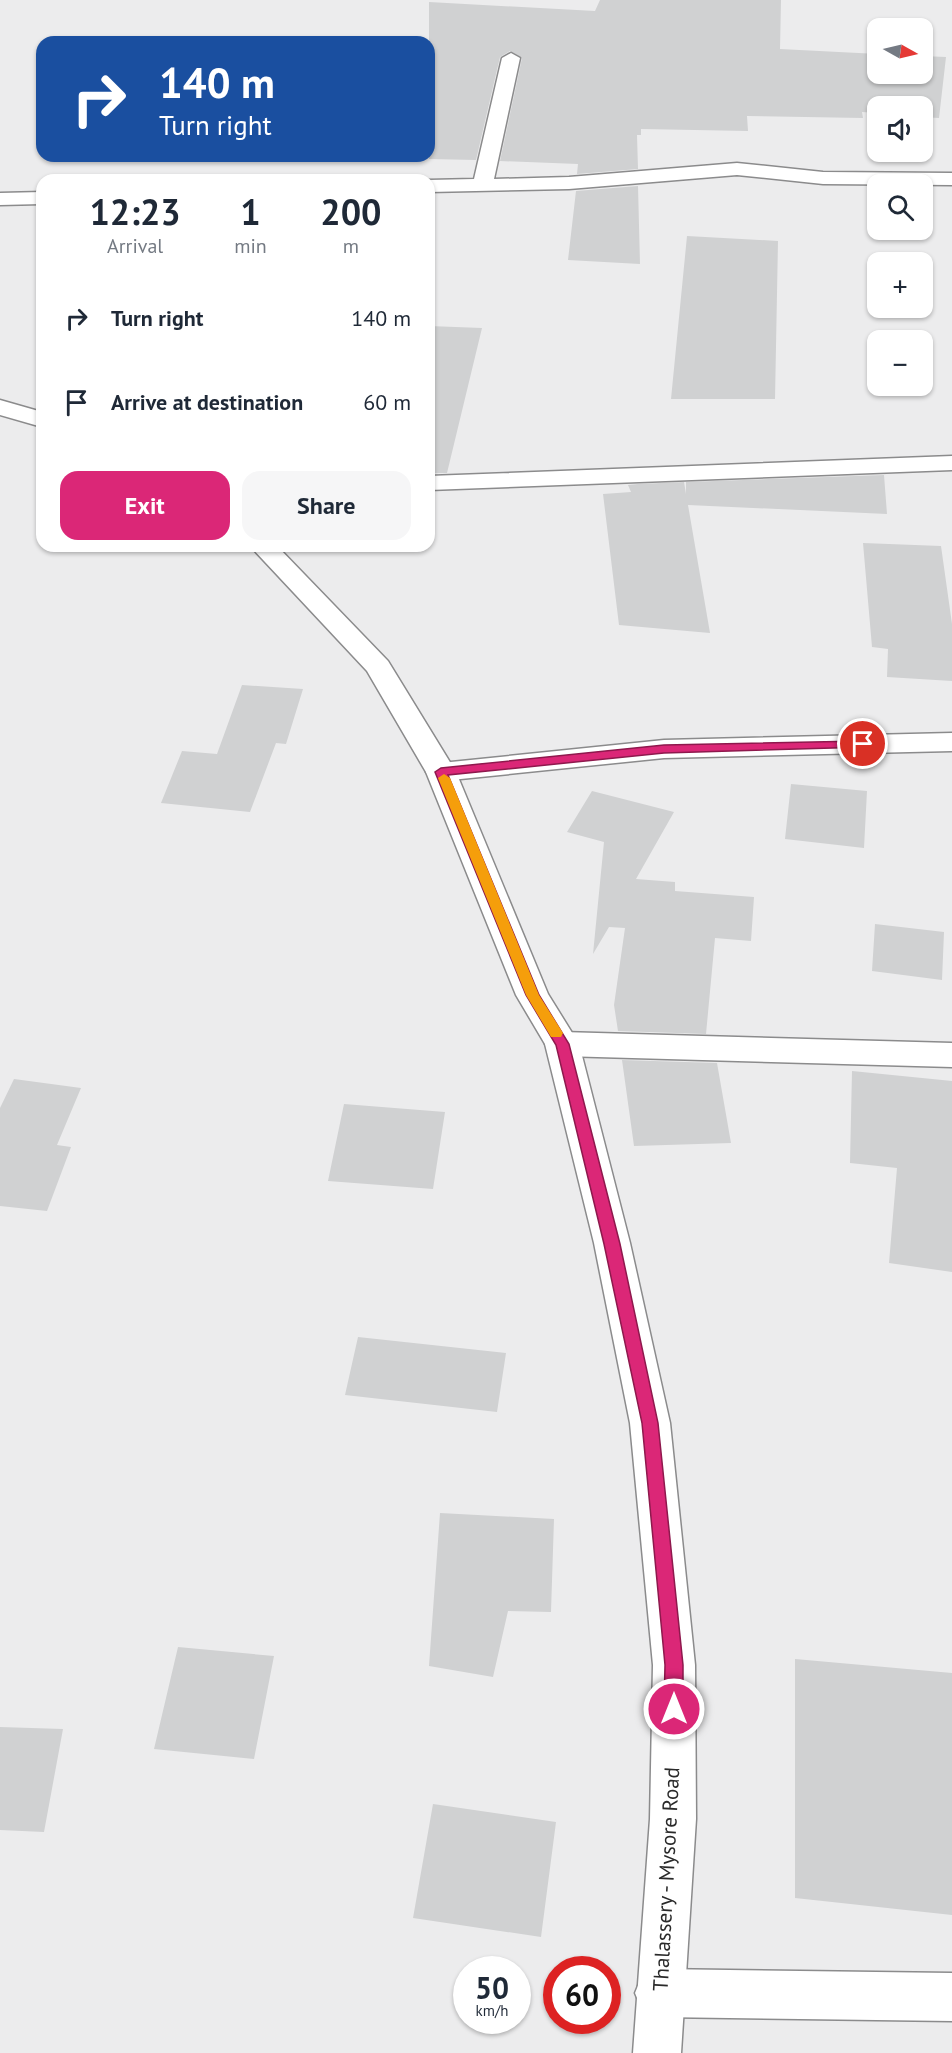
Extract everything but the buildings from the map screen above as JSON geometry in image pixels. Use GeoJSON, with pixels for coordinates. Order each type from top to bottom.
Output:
{"type":"FeatureCollection","features":[{"type":"Feature","properties":{"kind":"street"},"geometry":{"type":"LineString","coordinates":[[483,184],[511,58]]}},
{"type":"Feature","properties":{"kind":"street"},"geometry":{"type":"LineString","coordinates":[[435,186],[569,183],[737,169],[823,178],[952,179]]}},
{"type":"Feature","properties":{"kind":"street"},"geometry":{"type":"LineString","coordinates":[[0,199],[36,198]]}},
{"type":"Feature","properties":{"kind":"street"},"geometry":{"type":"LineString","coordinates":[[0,406],[36,418]]}},
{"type":"Feature","properties":{"kind":"street"},"geometry":{"type":"LineString","coordinates":[[435,483],[952,463]]}},
{"type":"Feature","properties":{"kind":"street","name":"Thalassery - Mysore Road"},"geometry":{"type":"LineString","coordinates":[[269,552],[378,667],[441,772],[532,995],[562,1044],[612,1244],[651,1434],[674,1665],[673,1819],[659,1993],[657,2053]]}},
{"type":"Feature","properties":{"kind":"street"},"geometry":{"type":"LineString","coordinates":[[441,772],[664,749],[952,742]]}},
{"type":"Feature","properties":{"kind":"street"},"geometry":{"type":"LineString","coordinates":[[562,1044],[952,1055]]}},
{"type":"Feature","properties":{"kind":"street"},"geometry":{"type":"LineString","coordinates":[[659,1993],[952,1997]]}},
{"type":"Feature","properties":{"kind":"slow traffic"},"geometry":{"type":"LineString","coordinates":[[444,778],[532,995],[556,1033]]}},
{"type":"Feature","properties":{"kind":"route"},"geometry":{"type":"LineString","coordinates":[[674,1709],[674,1665],[650,1423],[612,1244],[562,1044],[532,995],[441,772],[664,749],[863,744]]}}]}
